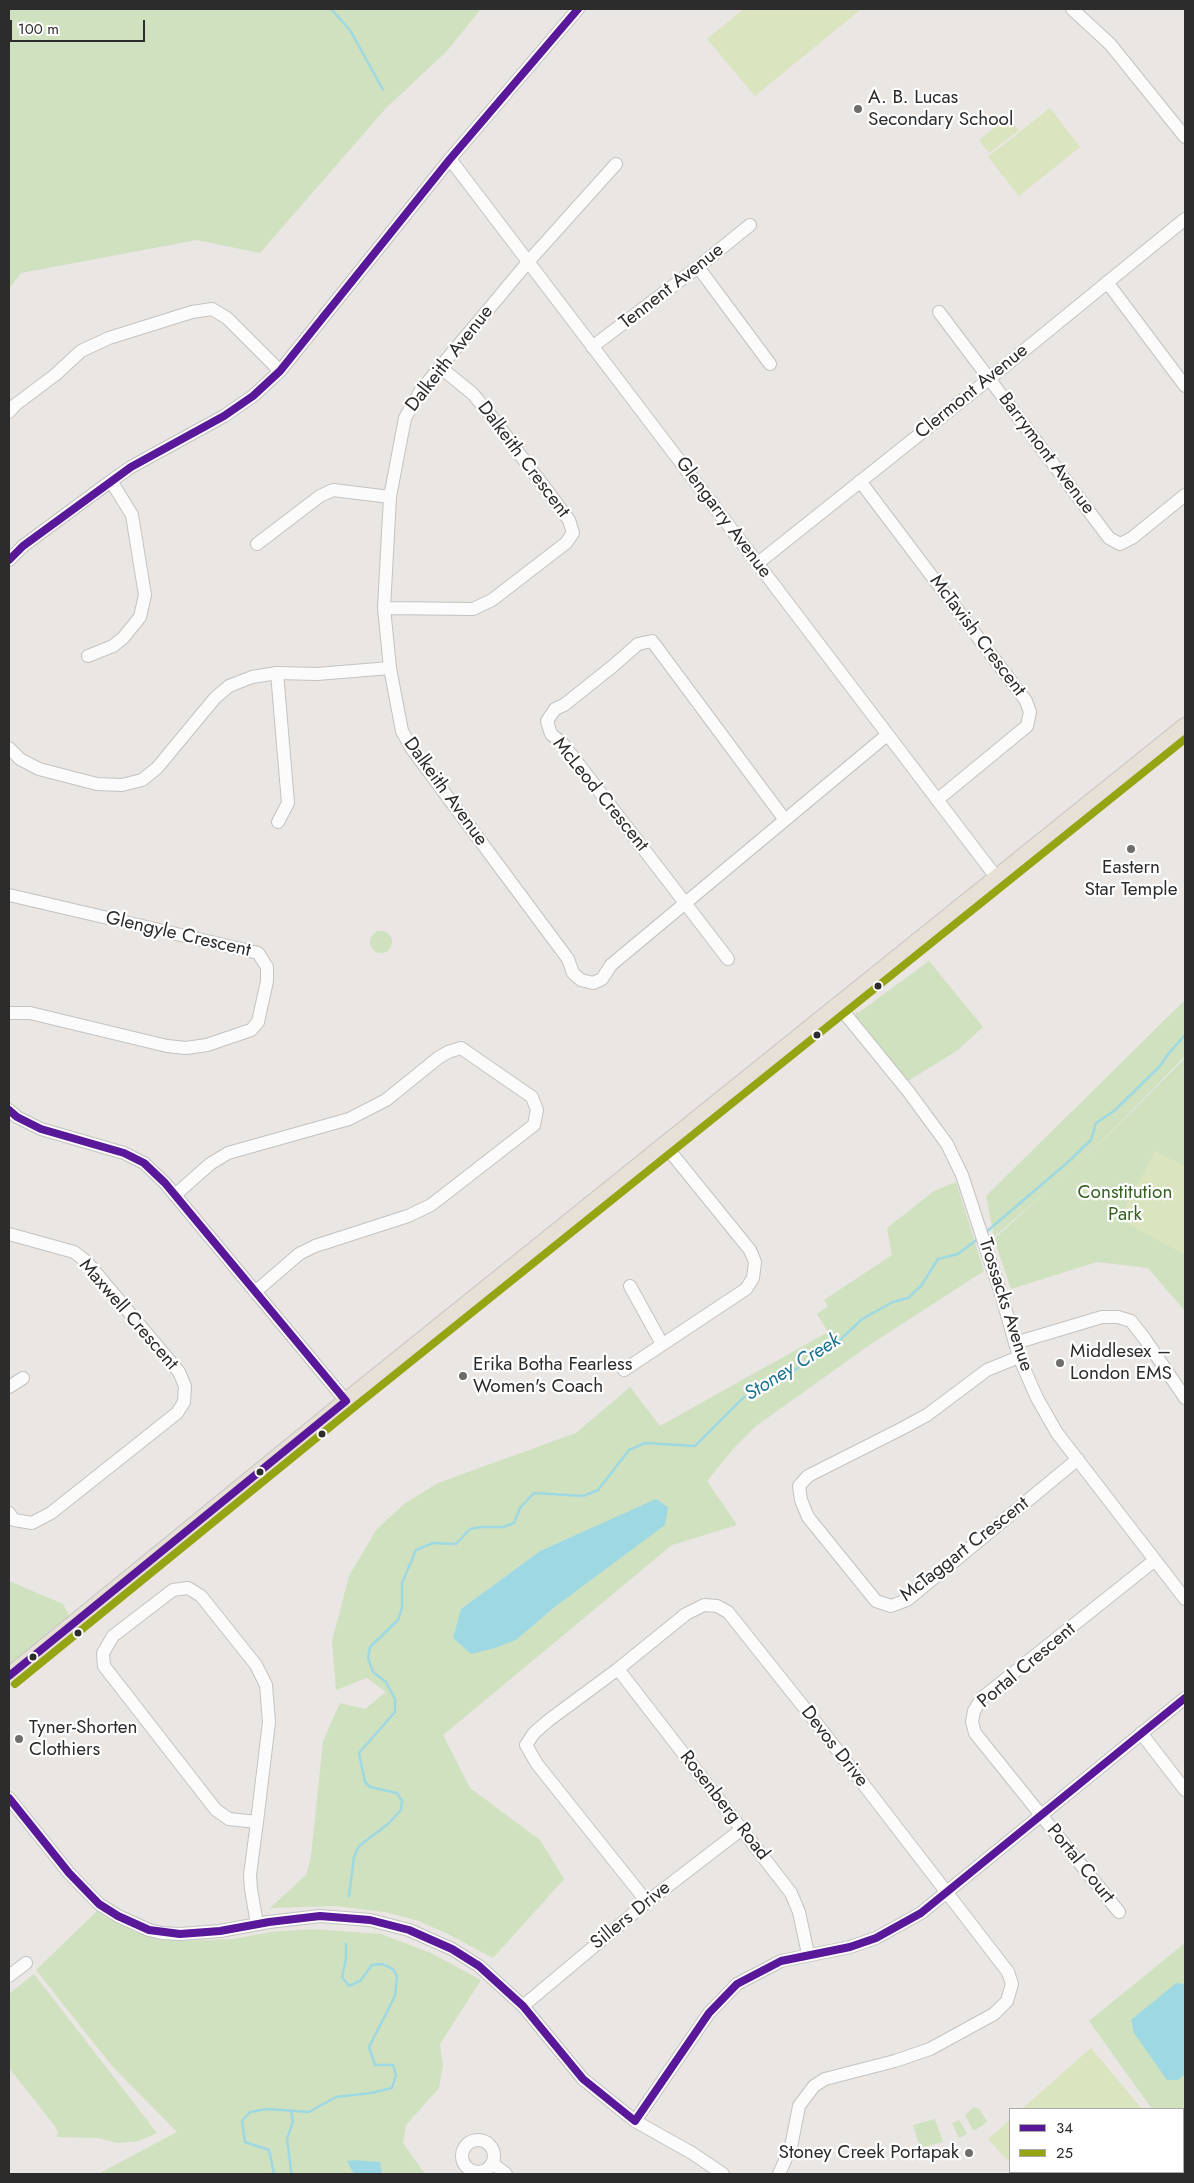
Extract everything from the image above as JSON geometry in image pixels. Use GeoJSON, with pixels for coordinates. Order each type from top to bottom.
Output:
{"type":"FeatureCollection","features":[{"type":"Feature","properties":{"kind":"main road"},"geometry":{"type":"LineString","coordinates":[[9,1676],[664,1144],[1185,726]]}},
{"type":"Feature","properties":{"kind":"street"},"geometry":{"type":"LineString","coordinates":[[9,560],[23,546],[131,467],[224,416],[252,396],[280,371],[450,159],[578,9]]}},
{"type":"Feature","properties":{"kind":"street"},"geometry":{"type":"LineString","coordinates":[[1072,9],[1110,44],[1185,137]]}},
{"type":"Feature","properties":{"kind":"street","name":"Glengarry Avenue"},"geometry":{"type":"LineString","coordinates":[[450,159],[996,877]]}},
{"type":"Feature","properties":{"kind":"street","name":"Dalkeith Avenue"},"geometry":{"type":"LineString","coordinates":[[616,164],[528,262],[421,390],[405,418],[390,497],[384,608],[390,668],[402,731],[412,749],[568,960],[573,973],[580,980],[592,983],[602,979],[611,965],[887,735]]}},
{"type":"Feature","properties":{"kind":"street","name":"Clermont Avenue"},"geometry":{"type":"LineString","coordinates":[[758,563],[989,379],[1185,219]]}},
{"type":"Feature","properties":{"kind":"street","name":"Tennent Avenue"},"geometry":{"type":"LineString","coordinates":[[592,346],[698,267],[750,225]]}},
{"type":"Feature","properties":{"kind":"street"},"geometry":{"type":"LineString","coordinates":[[698,267],[770,364]]}},
{"type":"Feature","properties":{"kind":"street"},"geometry":{"type":"LineString","coordinates":[[1107,282],[1185,386]]}},
{"type":"Feature","properties":{"kind":"street"},"geometry":{"type":"LineString","coordinates":[[9,412],[81,351],[109,338],[192,312],[212,309],[227,318],[280,371]]}},
{"type":"Feature","properties":{"kind":"street","name":"Barrymont Avenue"},"geometry":{"type":"LineString","coordinates":[[939,312],[1108,538],[1120,544],[1132,538],[1185,495]]}},
{"type":"Feature","properties":{"kind":"street","name":"Dalkeith Crescent"},"geometry":{"type":"LineString","coordinates":[[384,608],[472,608],[499,594],[566,543],[573,532],[569,520],[495,421],[473,394],[440,368]]}},
{"type":"Feature","properties":{"kind":"street"},"geometry":{"type":"LineString","coordinates":[[88,656],[113,646],[123,638],[140,617],[145,595],[132,515],[111,481]]}},
{"type":"Feature","properties":{"kind":"street","name":"McTavish Crescent"},"geometry":{"type":"LineString","coordinates":[[860,481],[1026,701],[1030,712],[1027,726],[937,800]]}},
{"type":"Feature","properties":{"kind":"street"},"geometry":{"type":"LineString","coordinates":[[257,544],[320,496],[333,490],[390,497]]}},
{"type":"Feature","properties":{"kind":"street","name":"McLeod Crescent"},"geometry":{"type":"LineString","coordinates":[[728,959],[563,744],[551,734],[547,721],[555,709],[564,705],[614,666],[638,644],[652,641],[785,820]]}},
{"type":"Feature","properties":{"kind":"street"},"geometry":{"type":"LineString","coordinates":[[9,748],[20,759],[39,769],[97,784],[122,785],[142,780],[157,768],[215,698],[229,686],[252,677],[277,673],[317,674],[390,668]]}},
{"type":"Feature","properties":{"kind":"street"},"geometry":{"type":"LineString","coordinates":[[277,673],[288,803],[278,822]]}},
{"type":"Feature","properties":{"kind":"street","name":"Glengyle Crescent"},"geometry":{"type":"LineString","coordinates":[[9,895],[258,953],[267,967],[267,981],[258,1022],[251,1030],[208,1045],[186,1048],[167,1046],[30,1013],[9,1013]]}},
{"type":"Feature","properties":{"kind":"street","name":"Trossacks Avenue"},"geometry":{"type":"LineString","coordinates":[[838,1005],[908,1091],[947,1144],[962,1175],[1019,1357],[1037,1398],[1057,1434],[1185,1599]]}},
{"type":"Feature","properties":{"kind":"street"},"geometry":{"type":"LineString","coordinates":[[175,1195],[210,1164],[228,1153],[349,1119],[386,1100],[438,1058],[461,1048],[532,1096],[537,1110],[534,1125],[431,1205],[408,1216],[315,1246],[299,1254],[255,1292]]}},
{"type":"Feature","properties":{"kind":"street"},"geometry":{"type":"LineString","coordinates":[[9,1110],[41,1129],[124,1153],[144,1163],[175,1195],[346,1401]]}},
{"type":"Feature","properties":{"kind":"street"},"geometry":{"type":"LineString","coordinates":[[624,1370],[746,1289],[753,1278],[755,1262],[750,1250],[664,1144]]}},
{"type":"Feature","properties":{"kind":"street","name":"Maxwell Crescent"},"geometry":{"type":"LineString","coordinates":[[9,1234],[74,1252],[87,1262],[179,1372],[185,1386],[184,1402],[177,1412],[51,1513],[32,1524],[14,1520],[9,1513]]}},
{"type":"Feature","properties":{"kind":"street"},"geometry":{"type":"LineString","coordinates":[[630,1286],[662,1344]]}},
{"type":"Feature","properties":{"kind":"street"},"geometry":{"type":"LineString","coordinates":[[1015,1343],[1102,1317],[1118,1317],[1131,1322],[1185,1398]]}},
{"type":"Feature","properties":{"kind":"street","name":"McTaggart Crescent"},"geometry":{"type":"LineString","coordinates":[[1019,1357],[987,1370],[927,1415],[808,1476],[800,1486],[801,1500],[808,1517],[876,1601],[891,1606],[908,1600],[1078,1459]]}},
{"type":"Feature","properties":{"kind":"street"},"geometry":{"type":"LineString","coordinates":[[9,1387],[23,1378]]}},
{"type":"Feature","properties":{"kind":"street","name":"Portal Crescent"},"geometry":{"type":"LineString","coordinates":[[1040,1815],[975,1733],[972,1722],[974,1711],[982,1698],[1155,1560]]}},
{"type":"Feature","properties":{"kind":"street"},"geometry":{"type":"LineString","coordinates":[[257,1822],[229,1819],[216,1810],[104,1666],[104,1653],[113,1636],[173,1590],[188,1588],[201,1596],[256,1665],[266,1684],[269,1722],[257,1822],[250,1875],[257,1924]]}},
{"type":"Feature","properties":{"kind":"street","name":"Devos Drive"},"geometry":{"type":"LineString","coordinates":[[646,1902],[537,1764],[526,1745],[534,1733],[549,1720],[618,1670],[695,1608],[704,1605],[717,1606],[728,1612],[1008,1972],[1012,1984],[1007,2001],[994,2014],[930,2049],[895,2061],[825,2078],[814,2086],[800,2106],[791,2147],[779,2174]]}},
{"type":"Feature","properties":{"kind":"street","name":"Rosenberg Road"},"geometry":{"type":"LineString","coordinates":[[618,1670],[790,1893],[799,1912],[808,1954]]}},
{"type":"Feature","properties":{"kind":"street"},"geometry":{"type":"LineString","coordinates":[[635,2121],[709,2013],[737,1984],[781,1961],[850,1947],[882,1935],[921,1913],[1185,1698]]}},
{"type":"Feature","properties":{"kind":"street"},"geometry":{"type":"LineString","coordinates":[[1141,1733],[1185,1790]]}},
{"type":"Feature","properties":{"kind":"street"},"geometry":{"type":"LineString","coordinates":[[9,1798],[69,1874],[99,1904],[118,1916],[149,1930],[180,1934],[220,1931],[320,1916],[370,1920],[409,1930],[452,1949],[479,1966],[523,2006],[583,2079],[635,2121],[692,2153],[723,2174]]}},
{"type":"Feature","properties":{"kind":"street","name":"Portal Court"},"geometry":{"type":"LineString","coordinates":[[1040,1815],[1119,1912]]}},
{"type":"Feature","properties":{"kind":"street","name":"Sillers Drive"},"geometry":{"type":"LineString","coordinates":[[523,2006],[646,1902],[742,1829]]}},
{"type":"Feature","properties":{"kind":"street"},"geometry":{"type":"LineString","coordinates":[[9,1976],[26,1963]]}},
{"type":"Feature","properties":{"kind":"street"},"geometry":{"type":"LineString","coordinates":[[492,2163],[506,2174]]}},
{"type":"Feature","properties":{"kind":"green space"},"geometry":{"type":"Polygon","coordinates":[[[9,9],[481,9],[447,51],[386,108],[260,253],[197,240],[21,273],[9,289],[9,9]]]}},
{"type":"Feature","properties":{"kind":"green space"},"geometry":{"type":"Polygon","coordinates":[[[744,9],[860,10],[755,96],[707,39],[744,9]]]}},
{"type":"Feature","properties":{"kind":"green space"},"geometry":{"type":"Polygon","coordinates":[[[1050,108],[1080,147],[1019,196],[988,157],[1050,108]]]}},
{"type":"Feature","properties":{"kind":"green space"},"geometry":{"type":"Polygon","coordinates":[[[1008,117],[1019,130],[989,153],[979,140],[1008,117]]]}},
{"type":"Feature","properties":{"kind":"green space"},"geometry":{"type":"Polygon","coordinates":[[[381,931],[389,934],[392,942],[389,950],[381,953],[373,950],[370,942],[373,934],[381,931]]]}},
{"type":"Feature","properties":{"kind":"green space"},"geometry":{"type":"Polygon","coordinates":[[[929,961],[983,1027],[958,1050],[908,1081],[855,1019],[856,1011],[858,1013],[929,961]]]}},
{"type":"Feature","properties":{"kind":"green space"},"geometry":{"type":"Polygon","coordinates":[[[1185,1000],[1185,1056],[1120,1123],[994,1237],[986,1196],[1185,1000]]]}},
{"type":"Feature","properties":{"kind":"green space","name":"Constitution Park"},"geometry":{"type":"Polygon","coordinates":[[[1185,1058],[1185,1311],[1148,1268],[1097,1262],[1011,1289],[994,1239],[1120,1124],[1185,1058]]]}},
{"type":"Feature","properties":{"kind":"green space"},"geometry":{"type":"Polygon","coordinates":[[[1155,1151],[1185,1166],[1185,1255],[1119,1219],[1155,1151]]]}},
{"type":"Feature","properties":{"kind":"green space"},"geometry":{"type":"Polygon","coordinates":[[[956,1182],[984,1271],[871,1344],[756,1426],[734,1448],[707,1481],[737,1525],[672,1545],[443,1735],[470,1788],[540,1840],[564,1879],[493,1958],[419,1921],[385,1912],[334,1906],[270,1908],[306,1875],[311,1857],[323,1741],[340,1703],[365,1709],[386,1692],[367,1678],[336,1690],[332,1641],[349,1576],[376,1530],[404,1504],[438,1483],[576,1433],[630,1387],[660,1426],[828,1332],[817,1314],[828,1306],[824,1300],[892,1255],[887,1228],[934,1191],[956,1182]],[[625,1514],[540,1551],[461,1609],[516,1640],[556,1606],[625,1514]]]}},
{"type":"Feature","properties":{"kind":"green space"},"geometry":{"type":"Polygon","coordinates":[[[9,1581],[63,1604],[70,1617],[9,1667],[9,1581]]]}},
{"type":"Feature","properties":{"kind":"green space"},"geometry":{"type":"Polygon","coordinates":[[[97,1911],[137,1933],[179,1941],[233,1939],[271,1932],[312,1929],[381,1934],[431,1953],[481,1980],[440,2044],[443,2066],[439,2088],[406,2125],[403,2143],[425,2174],[98,2174],[177,2132],[112,2066],[36,1970],[97,1911]]]}},
{"type":"Feature","properties":{"kind":"green space"},"geometry":{"type":"Polygon","coordinates":[[[1185,1943],[1185,2174],[1100,2174],[1184,2173],[1184,2108],[1151,2108],[1089,2021],[1185,1943]]]}},
{"type":"Feature","properties":{"kind":"green space"},"geometry":{"type":"Polygon","coordinates":[[[34,1974],[157,2133],[139,2141],[118,2143],[98,2138],[57,2137],[58,2132],[54,2125],[9,2068],[9,1994],[34,1974]]]}},
{"type":"Feature","properties":{"kind":"green space"},"geometry":{"type":"Polygon","coordinates":[[[1091,2048],[1141,2108],[1023,2108],[1091,2048]]]}},
{"type":"Feature","properties":{"kind":"green space"},"geometry":{"type":"Polygon","coordinates":[[[974,2107],[979,2109],[987,2121],[973,2130],[965,2115],[974,2107]]]}},
{"type":"Feature","properties":{"kind":"green space"},"geometry":{"type":"Polygon","coordinates":[[[935,2119],[943,2142],[920,2148],[913,2125],[935,2119]]]}},
{"type":"Feature","properties":{"kind":"green space"},"geometry":{"type":"Polygon","coordinates":[[[959,2120],[967,2134],[959,2138],[952,2123],[959,2120]]]}},
{"type":"Feature","properties":{"kind":"green space"},"geometry":{"type":"Polygon","coordinates":[[[1009,2121],[1009,2162],[988,2139],[1009,2121]]]}},
{"type":"Feature","properties":{"kind":"green space"},"geometry":{"type":"Polygon","coordinates":[[[1019,2173],[1087,2173],[1086,2174],[1019,2173]]]}},
{"type":"Feature","properties":{"kind":"water"},"geometry":{"type":"Polygon","coordinates":[[[656,1499],[668,1507],[665,1525],[556,1606],[516,1640],[471,1654],[453,1638],[461,1609],[540,1551],[656,1499]]]}},
{"type":"Feature","properties":{"kind":"water"},"geometry":{"type":"Polygon","coordinates":[[[1176,1983],[1185,1984],[1185,2074],[1178,2080],[1167,2080],[1134,2033],[1131,2020],[1176,1983]]]}},
{"type":"Feature","properties":{"kind":"water"},"geometry":{"type":"Polygon","coordinates":[[[347,2161],[380,2162],[382,2174],[354,2174],[347,2161]]]}},
{"type":"Feature","properties":{"kind":"waterway"},"geometry":{"type":"LineString","coordinates":[[331,9],[350,30],[383,90]]}},
{"type":"Feature","properties":{"kind":"waterway","name":"Stoney Creek"},"geometry":{"type":"LineString","coordinates":[[985,1233],[1091,1140],[1096,1123],[1114,1111],[1160,1066],[1185,1035]]}},
{"type":"Feature","properties":{"kind":"waterway","name":"Stoney Creek"},"geometry":{"type":"LineString","coordinates":[[349,1896],[354,1857],[359,1846],[388,1824],[401,1810],[402,1801],[397,1793],[370,1787],[365,1782],[359,1753],[395,1712],[395,1699],[386,1682],[373,1672],[368,1658],[370,1647],[398,1620],[402,1608],[402,1583],[416,1550],[433,1543],[456,1544],[470,1529],[503,1527],[514,1523],[520,1508],[534,1493],[583,1496],[598,1490],[629,1450],[645,1443],[695,1446],[743,1398],[776,1382],[815,1357],[839,1341],[862,1319],[893,1302],[908,1298],[921,1286],[938,1259],[958,1254],[979,1238]]}},
{"type":"Feature","properties":{"kind":"waterway","name":"Stoney Creek"},"geometry":{"type":"LineString","coordinates":[[274,2174],[269,2150],[245,2142],[242,2121],[250,2112],[267,2109],[309,2112],[336,2097],[371,2093],[392,2088],[396,2075],[393,2065],[375,2065],[369,2047],[395,1996],[397,1976],[393,1969],[382,1964],[372,1965],[360,1981],[349,1986],[342,1977],[346,1959],[346,1944]]}},
{"type":"Feature","properties":{"kind":"waterway"},"geometry":{"type":"LineString","coordinates":[[291,2110],[293,2122],[287,2138],[293,2174]]}},
{"type":"Feature","properties":{"kind":"transit line","name":"34"},"geometry":{"type":"LineString","coordinates":[[9,560],[23,546],[131,467],[224,416],[253,396],[280,371],[450,159],[578,9]]}},
{"type":"Feature","properties":{"kind":"transit line","name":"25"},"geometry":{"type":"LineString","coordinates":[[15,1684],[352,1409],[1185,739]]}},
{"type":"Feature","properties":{"kind":"transit line","name":"34"},"geometry":{"type":"LineString","coordinates":[[9,1110],[17,1117],[41,1129],[124,1153],[144,1163],[165,1183],[346,1401],[9,1676]]}},
{"type":"Feature","properties":{"kind":"transit line","name":"34"},"geometry":{"type":"LineString","coordinates":[[9,1798],[69,1873],[99,1904],[118,1916],[149,1930],[180,1934],[220,1931],[269,1922],[320,1916],[370,1920],[409,1930],[452,1949],[479,1966],[523,2006],[583,2079],[635,2121],[709,2013],[737,1984],[781,1961],[850,1947],[876,1938],[921,1913],[1185,1698]]}},
{"type":"Feature","properties":{"kind":"place","name":"A. B. Lucas Secondary School"},"geometry":{"type":"Point","coordinates":[858,109]}},
{"type":"Feature","properties":{"kind":"place","name":"Eastern Star Temple"},"geometry":{"type":"Point","coordinates":[1131,849]}},
{"type":"Feature","properties":{"kind":"place","name":"Middlesex – London EMS"},"geometry":{"type":"Point","coordinates":[1060,1363]}},
{"type":"Feature","properties":{"kind":"place","name":"Erika Botha Fearless Women's Coach"},"geometry":{"type":"Point","coordinates":[463,1376]}},
{"type":"Feature","properties":{"kind":"place","name":"Tyner-Shorten Clothiers"},"geometry":{"type":"Point","coordinates":[19,1739]}},
{"type":"Feature","properties":{"kind":"place","name":"Stoney Creek Portapak"},"geometry":{"type":"Point","coordinates":[969,2153]}}]}
